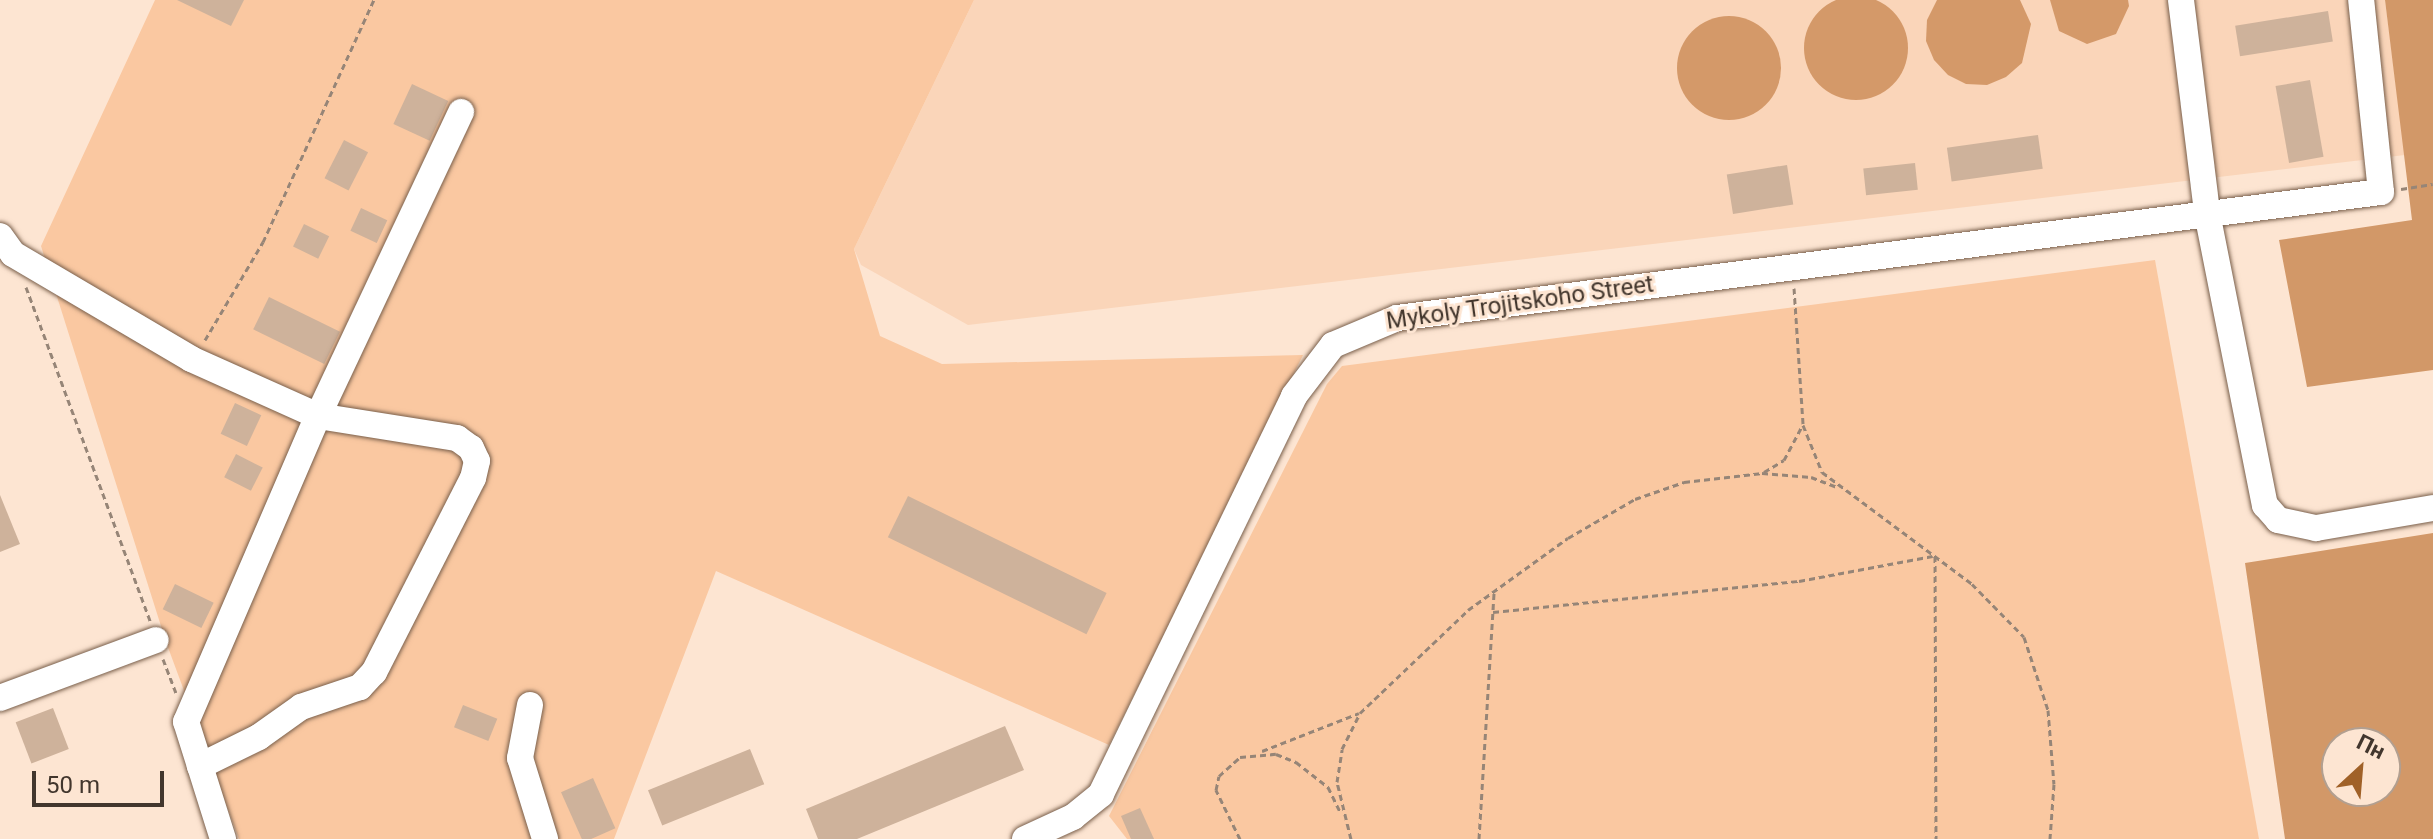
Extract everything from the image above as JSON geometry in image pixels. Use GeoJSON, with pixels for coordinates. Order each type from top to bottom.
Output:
{"type":"FeatureCollection","features":[{"type":"Feature","properties":{"kind":"street"},"geometry":{"type":"LineString","coordinates":[[2181,0],[2207,213],[2265,505],[2278,520],[2316,528],[2433,508]]}},
{"type":"Feature","properties":{"kind":"street"},"geometry":{"type":"LineString","coordinates":[[2361,0],[2381,192]]}},
{"type":"Feature","properties":{"kind":"street"},"geometry":{"type":"LineString","coordinates":[[223,839],[186,722],[318,416],[461,112]]}},
{"type":"Feature","properties":{"kind":"street","name":"Mykoly Trojitskoho Street"},"geometry":{"type":"LineString","coordinates":[[1025,839],[1073,817],[1101,794],[1294,396],[1333,345],[1397,318],[2381,192]]}},
{"type":"Feature","properties":{"kind":"street"},"geometry":{"type":"LineString","coordinates":[[7,245],[191,359],[318,416],[457,438],[471,448],[477,461],[473,478],[374,672],[360,687],[301,707],[259,737],[200,766]]}},
{"type":"Feature","properties":{"kind":"street"},"geometry":{"type":"LineString","coordinates":[[0,698],[156,640]]}},
{"type":"Feature","properties":{"kind":"street"},"geometry":{"type":"LineString","coordinates":[[530,705],[520,758],[545,839]]}},
{"type":"Feature","properties":{"kind":"path"},"geometry":{"type":"LineString","coordinates":[[191,359],[226,311],[263,242],[374,0]]}},
{"type":"Feature","properties":{"kind":"path"},"geometry":{"type":"LineString","coordinates":[[2381,192],[2433,184]]}},
{"type":"Feature","properties":{"kind":"path"},"geometry":{"type":"LineString","coordinates":[[7,245],[186,722]]}},
{"type":"Feature","properties":{"kind":"path"},"geometry":{"type":"LineString","coordinates":[[1796,266],[1793,306],[1803,425],[1822,472],[2000,608],[2024,637],[2039,673],[2054,784],[2050,839]]}},
{"type":"Feature","properties":{"kind":"path"},"geometry":{"type":"LineString","coordinates":[[1762,473],[1784,460],[1803,425]]}},
{"type":"Feature","properties":{"kind":"path"},"geometry":{"type":"LineString","coordinates":[[1342,816],[1337,782],[1342,749],[1360,713],[1389,681],[1494,591],[1568,538],[1635,499],[1724,473],[1811,477],[1839,488]]}},
{"type":"Feature","properties":{"kind":"path"},"geometry":{"type":"LineString","coordinates":[[1493,612],[1799,581],[1935,556]]}},
{"type":"Feature","properties":{"kind":"path"},"geometry":{"type":"LineString","coordinates":[[1935,556],[1936,839]]}},
{"type":"Feature","properties":{"kind":"path"},"geometry":{"type":"LineString","coordinates":[[1479,839],[1494,591]]}},
{"type":"Feature","properties":{"kind":"path"},"geometry":{"type":"LineString","coordinates":[[1240,839],[1216,790],[1219,776],[1228,764],[1360,713]]}},
{"type":"Feature","properties":{"kind":"path"},"geometry":{"type":"LineString","coordinates":[[1258,753],[1276,754],[1316,775],[1342,816],[1351,839]]}},
{"type":"Feature","properties":{"kind":"shaded area"},"geometry":{"type":"Polygon","coordinates":[[[1856,-4],[1876,0],[1893,11],[1904,28],[1908,48],[1904,68],[1893,85],[1876,96],[1856,100],[1836,96],[1819,85],[1808,68],[1804,48],[1808,28],[1819,11],[1836,0],[1856,-4]]]}},
{"type":"Feature","properties":{"kind":"shaded area"},"geometry":{"type":"Polygon","coordinates":[[[155,0],[974,0],[854,249],[880,336],[942,364],[1303,355],[1109,745],[716,571],[614,839],[239,839],[166,642],[41,246],[155,0]]]}},
{"type":"Feature","properties":{"kind":"shaded area"},"geometry":{"type":"Polygon","coordinates":[[[974,0],[2385,0],[2405,155],[968,325],[861,265],[854,249],[974,0]]]}},
{"type":"Feature","properties":{"kind":"shaded area"},"geometry":{"type":"Polygon","coordinates":[[[1937,0],[2020,0],[2031,24],[2022,63],[2006,77],[1987,85],[1966,84],[1948,75],[1934,60],[1926,41],[1927,20],[1937,0]]]}},
{"type":"Feature","properties":{"kind":"shaded area"},"geometry":{"type":"Polygon","coordinates":[[[2050,0],[2128,0],[2129,6],[2116,34],[2087,44],[2059,31],[2050,0]]]}},
{"type":"Feature","properties":{"kind":"shaded area"},"geometry":{"type":"Polygon","coordinates":[[[2385,0],[2433,0],[2433,370],[2307,387],[2279,240],[2412,220],[2385,0]]]}},
{"type":"Feature","properties":{"kind":"shaded area"},"geometry":{"type":"Polygon","coordinates":[[[1729,16],[1749,20],[1766,31],[1777,48],[1781,68],[1777,88],[1766,105],[1749,116],[1729,120],[1709,116],[1692,105],[1681,88],[1677,68],[1681,48],[1692,31],[1709,20],[1729,16]]]}},
{"type":"Feature","properties":{"kind":"shaded area"},"geometry":{"type":"Polygon","coordinates":[[[2155,260],[2259,839],[1127,839],[1109,816],[1327,384],[1342,366],[2155,260]]]}},
{"type":"Feature","properties":{"kind":"shaded area"},"geometry":{"type":"Polygon","coordinates":[[[2433,533],[2433,839],[2285,839],[2245,563],[2433,533]]]}},
{"type":"Feature","properties":{"kind":"building"},"geometry":{"type":"Polygon","coordinates":[[[177,0],[244,0],[231,26],[177,0]]]}},
{"type":"Feature","properties":{"kind":"building"},"geometry":{"type":"Polygon","coordinates":[[[2328,11],[2333,42],[2240,56],[2235,26],[2328,11]]]}},
{"type":"Feature","properties":{"kind":"building"},"geometry":{"type":"Polygon","coordinates":[[[2310,80],[2324,157],[2289,163],[2276,86],[2310,80]]]}},
{"type":"Feature","properties":{"kind":"building"},"geometry":{"type":"Polygon","coordinates":[[[412,84],[448,101],[430,141],[393,124],[412,84]]]}},
{"type":"Feature","properties":{"kind":"building"},"geometry":{"type":"Polygon","coordinates":[[[2038,135],[2043,169],[1952,181],[1947,148],[2038,135]]]}},
{"type":"Feature","properties":{"kind":"building"},"geometry":{"type":"Polygon","coordinates":[[[344,140],[368,152],[349,191],[324,178],[344,140]]]}},
{"type":"Feature","properties":{"kind":"building"},"geometry":{"type":"Polygon","coordinates":[[[1915,163],[1918,190],[1866,195],[1863,168],[1915,163]]]}},
{"type":"Feature","properties":{"kind":"building"},"geometry":{"type":"Polygon","coordinates":[[[1787,165],[1793,205],[1733,214],[1727,175],[1787,165]]]}},
{"type":"Feature","properties":{"kind":"building"},"geometry":{"type":"Polygon","coordinates":[[[361,208],[387,220],[377,243],[350,231],[361,208]]]}},
{"type":"Feature","properties":{"kind":"building"},"geometry":{"type":"Polygon","coordinates":[[[304,224],[329,236],[318,259],[293,246],[304,224]]]}},
{"type":"Feature","properties":{"kind":"building"},"geometry":{"type":"Polygon","coordinates":[[[269,297],[340,332],[324,364],[253,329],[269,297]]]}},
{"type":"Feature","properties":{"kind":"building"},"geometry":{"type":"Polygon","coordinates":[[[235,403],[261,415],[247,446],[221,434],[235,403]]]}},
{"type":"Feature","properties":{"kind":"building"},"geometry":{"type":"Polygon","coordinates":[[[236,454],[263,468],[251,491],[224,477],[236,454]]]}},
{"type":"Feature","properties":{"kind":"building"},"geometry":{"type":"Polygon","coordinates":[[[0,495],[20,544],[0,552],[0,495]]]}},
{"type":"Feature","properties":{"kind":"building"},"geometry":{"type":"Polygon","coordinates":[[[908,496],[1107,593],[1086,634],[888,537],[908,496]]]}},
{"type":"Feature","properties":{"kind":"building"},"geometry":{"type":"Polygon","coordinates":[[[175,584],[214,603],[201,628],[163,609],[175,584]]]}},
{"type":"Feature","properties":{"kind":"building"},"geometry":{"type":"Polygon","coordinates":[[[463,705],[497,719],[488,741],[454,727],[463,705]]]}},
{"type":"Feature","properties":{"kind":"building"},"geometry":{"type":"Polygon","coordinates":[[[53,708],[69,749],[31,763],[16,722],[53,708]]]}},
{"type":"Feature","properties":{"kind":"building"},"geometry":{"type":"Polygon","coordinates":[[[1005,726],[1024,770],[857,839],[818,839],[806,809],[1005,726]]]}},
{"type":"Feature","properties":{"kind":"building"},"geometry":{"type":"Polygon","coordinates":[[[750,749],[764,784],[662,825],[648,790],[750,749]]]}},
{"type":"Feature","properties":{"kind":"building"},"geometry":{"type":"Polygon","coordinates":[[[593,778],[615,828],[591,839],[582,839],[561,792],[593,778]]]}},
{"type":"Feature","properties":{"kind":"building"},"geometry":{"type":"Polygon","coordinates":[[[1140,808],[1154,839],[1131,839],[1121,816],[1140,808]]]}}]}
